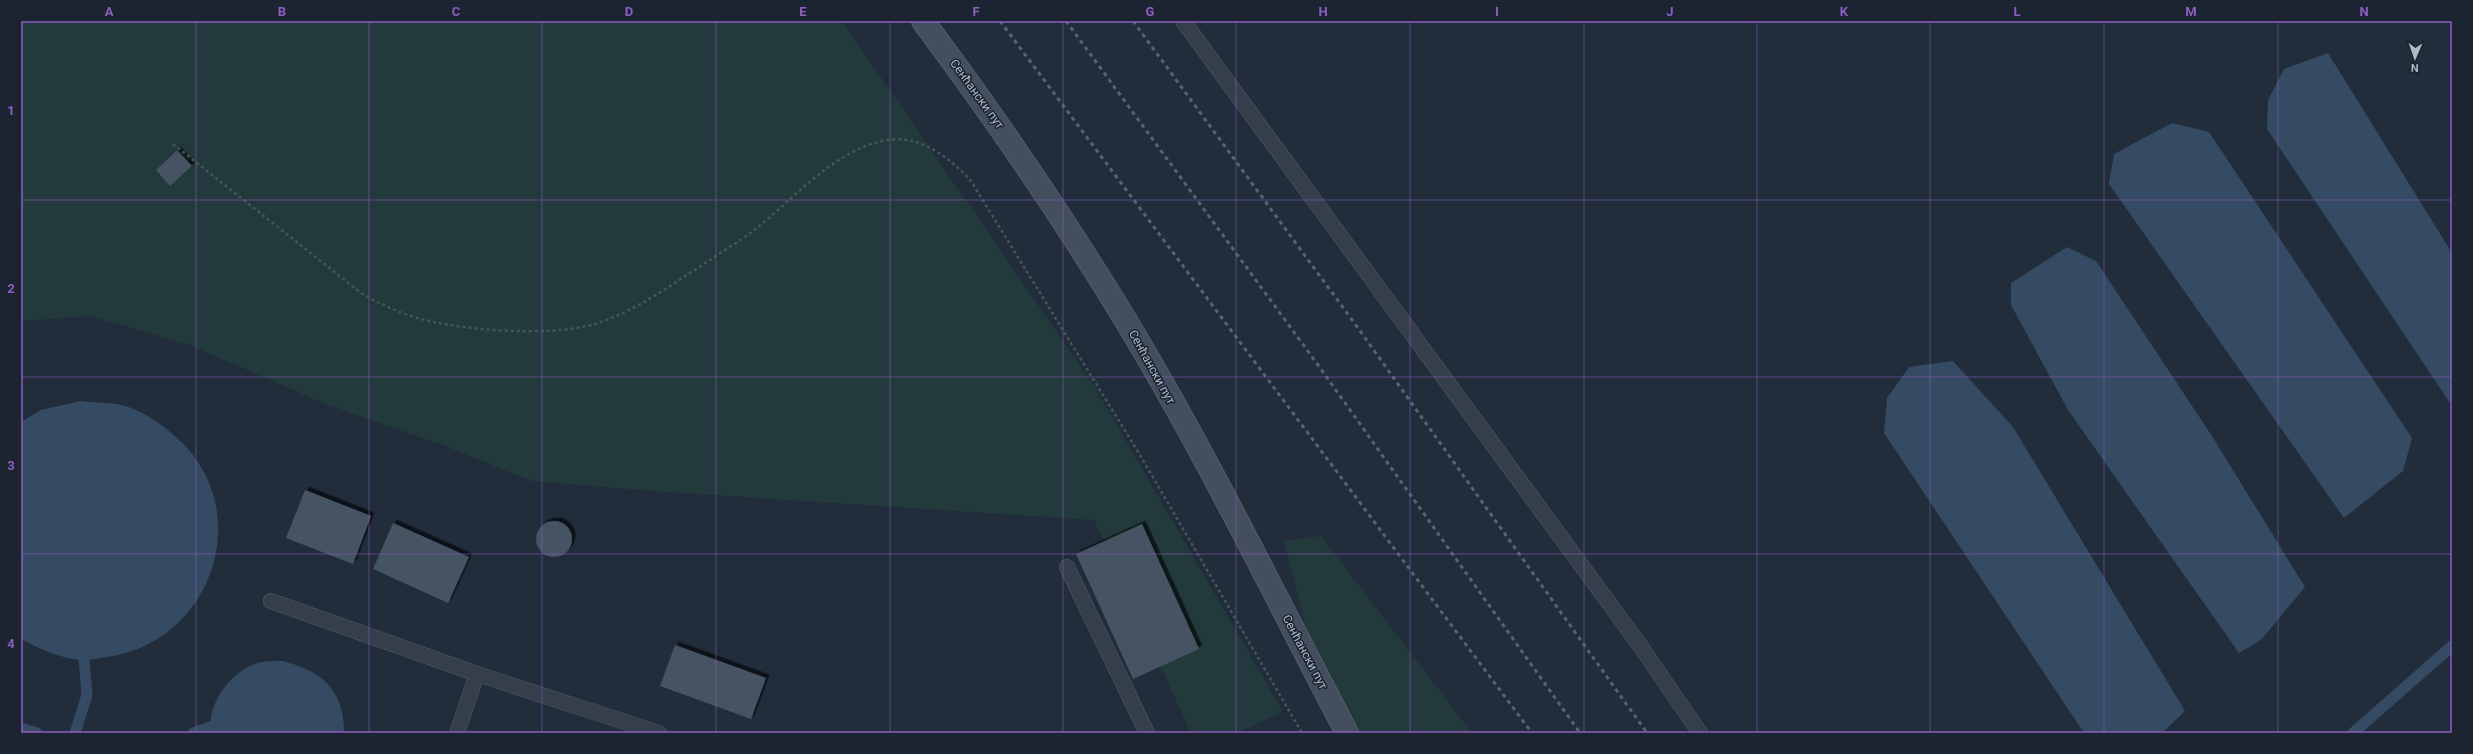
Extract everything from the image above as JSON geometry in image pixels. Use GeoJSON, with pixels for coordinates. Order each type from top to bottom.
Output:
{"type":"FeatureCollection","features":[{"type":"Feature","properties":{"kind":"main road","name":"Сенћански пут"},"geometry":{"type":"LineString","coordinates":[[923,21],[995,117],[1121,312],[1207,466],[1347,733]]}},
{"type":"Feature","properties":{"kind":"lane"},"geometry":{"type":"LineString","coordinates":[[1183,21],[1634,638],[1700,733]]}},
{"type":"Feature","properties":{"kind":"lane"},"geometry":{"type":"LineString","coordinates":[[1068,567],[1147,733]]}},
{"type":"Feature","properties":{"kind":"lane"},"geometry":{"type":"LineString","coordinates":[[271,601],[477,674],[659,733]]}},
{"type":"Feature","properties":{"kind":"lane"},"geometry":{"type":"LineString","coordinates":[[457,733],[477,674]]}},
{"type":"Feature","properties":{"kind":"path"},"geometry":{"type":"LineString","coordinates":[[173,144],[361,293],[390,309],[416,318],[454,325],[489,330],[526,331],[572,330],[612,318],[634,308],[664,290],[756,228],[828,169],[859,148],[879,141],[898,139],[917,142],[942,153],[971,181],[1140,455],[1302,733]]}},
{"type":"Feature","properties":{"kind":"green space"},"geometry":{"type":"Polygon","coordinates":[[[26,21],[842,21],[1096,389],[1283,712],[1236,733],[1191,733],[1094,520],[667,492],[532,481],[445,446],[323,403],[190,345],[91,316],[21,321],[21,25],[26,21]]]}},
{"type":"Feature","properties":{"kind":"green space"},"geometry":{"type":"Polygon","coordinates":[[[1321,536],[1472,733],[1354,733],[1306,627],[1284,541],[1321,536]]]}},
{"type":"Feature","properties":{"kind":"water"},"geometry":{"type":"Polygon","coordinates":[[[2328,53],[2452,253],[2452,406],[2267,129],[2268,100],[2284,69],[2328,53]]]}},
{"type":"Feature","properties":{"kind":"water"},"geometry":{"type":"Polygon","coordinates":[[[2172,123],[2209,132],[2412,438],[2403,471],[2344,518],[2109,184],[2114,154],[2172,123]]]}},
{"type":"Feature","properties":{"kind":"water"},"geometry":{"type":"Polygon","coordinates":[[[2067,247],[2096,261],[2210,433],[2305,587],[2261,640],[2239,653],[2068,410],[2011,305],[2011,283],[2067,247]]]}},
{"type":"Feature","properties":{"kind":"water"},"geometry":{"type":"Polygon","coordinates":[[[1953,361],[2013,427],[2185,711],[2162,733],[2084,733],[1884,433],[1887,398],[1909,367],[1953,361]]]}},
{"type":"Feature","properties":{"kind":"water"},"geometry":{"type":"Polygon","coordinates":[[[80,401],[117,404],[138,411],[166,428],[178,439],[202,468],[215,501],[218,536],[212,570],[196,601],[174,627],[143,647],[107,657],[83,660],[59,656],[21,639],[21,422],[41,410],[80,401]]]}},
{"type":"Feature","properties":{"kind":"water"},"geometry":{"type":"Polygon","coordinates":[[[283,661],[309,670],[328,685],[335,694],[340,705],[344,733],[211,733],[213,710],[217,699],[231,680],[250,666],[261,662],[283,661]]]}},
{"type":"Feature","properties":{"kind":"building"},"geometry":{"type":"Polygon","coordinates":[[[177,150],[192,166],[170,186],[156,170],[177,150]]]}},
{"type":"Feature","properties":{"kind":"building"},"geometry":{"type":"Polygon","coordinates":[[[305,490],[371,516],[353,564],[286,538],[305,490]]]}},
{"type":"Feature","properties":{"kind":"building"},"geometry":{"type":"Polygon","coordinates":[[[558,521],[567,526],[571,532],[571,546],[567,552],[558,557],[550,557],[541,552],[537,546],[536,535],[541,526],[547,522],[558,521]]]}},
{"type":"Feature","properties":{"kind":"building"},"geometry":{"type":"Polygon","coordinates":[[[393,523],[469,557],[448,603],[373,569],[393,523]]]}},
{"type":"Feature","properties":{"kind":"building"},"geometry":{"type":"Polygon","coordinates":[[[1142,524],[1199,649],[1133,679],[1076,554],[1142,524]]]}},
{"type":"Feature","properties":{"kind":"building"},"geometry":{"type":"Polygon","coordinates":[[[675,645],[766,678],[751,719],[660,686],[675,645]]]}},
{"type":"Feature","properties":{"kind":"waterway"},"geometry":{"type":"LineString","coordinates":[[2353,733],[2452,646]]}},
{"type":"Feature","properties":{"kind":"waterway"},"geometry":{"type":"LineString","coordinates":[[75,733],[87,695],[84,660]]}},
{"type":"Feature","properties":{"kind":"waterway"},"geometry":{"type":"LineString","coordinates":[[193,733],[210,727]]}},
{"type":"Feature","properties":{"kind":"waterway"},"geometry":{"type":"LineString","coordinates":[[21,728],[37,733]]}},
{"type":"Feature","properties":{"kind":"railway"},"geometry":{"type":"LineString","coordinates":[[1000,21],[1532,733]]}},
{"type":"Feature","properties":{"kind":"railway"},"geometry":{"type":"LineString","coordinates":[[1066,21],[1318,365],[1580,733]]}},
{"type":"Feature","properties":{"kind":"railway"},"geometry":{"type":"LineString","coordinates":[[1133,21],[1358,328],[1647,733]]}}]}
